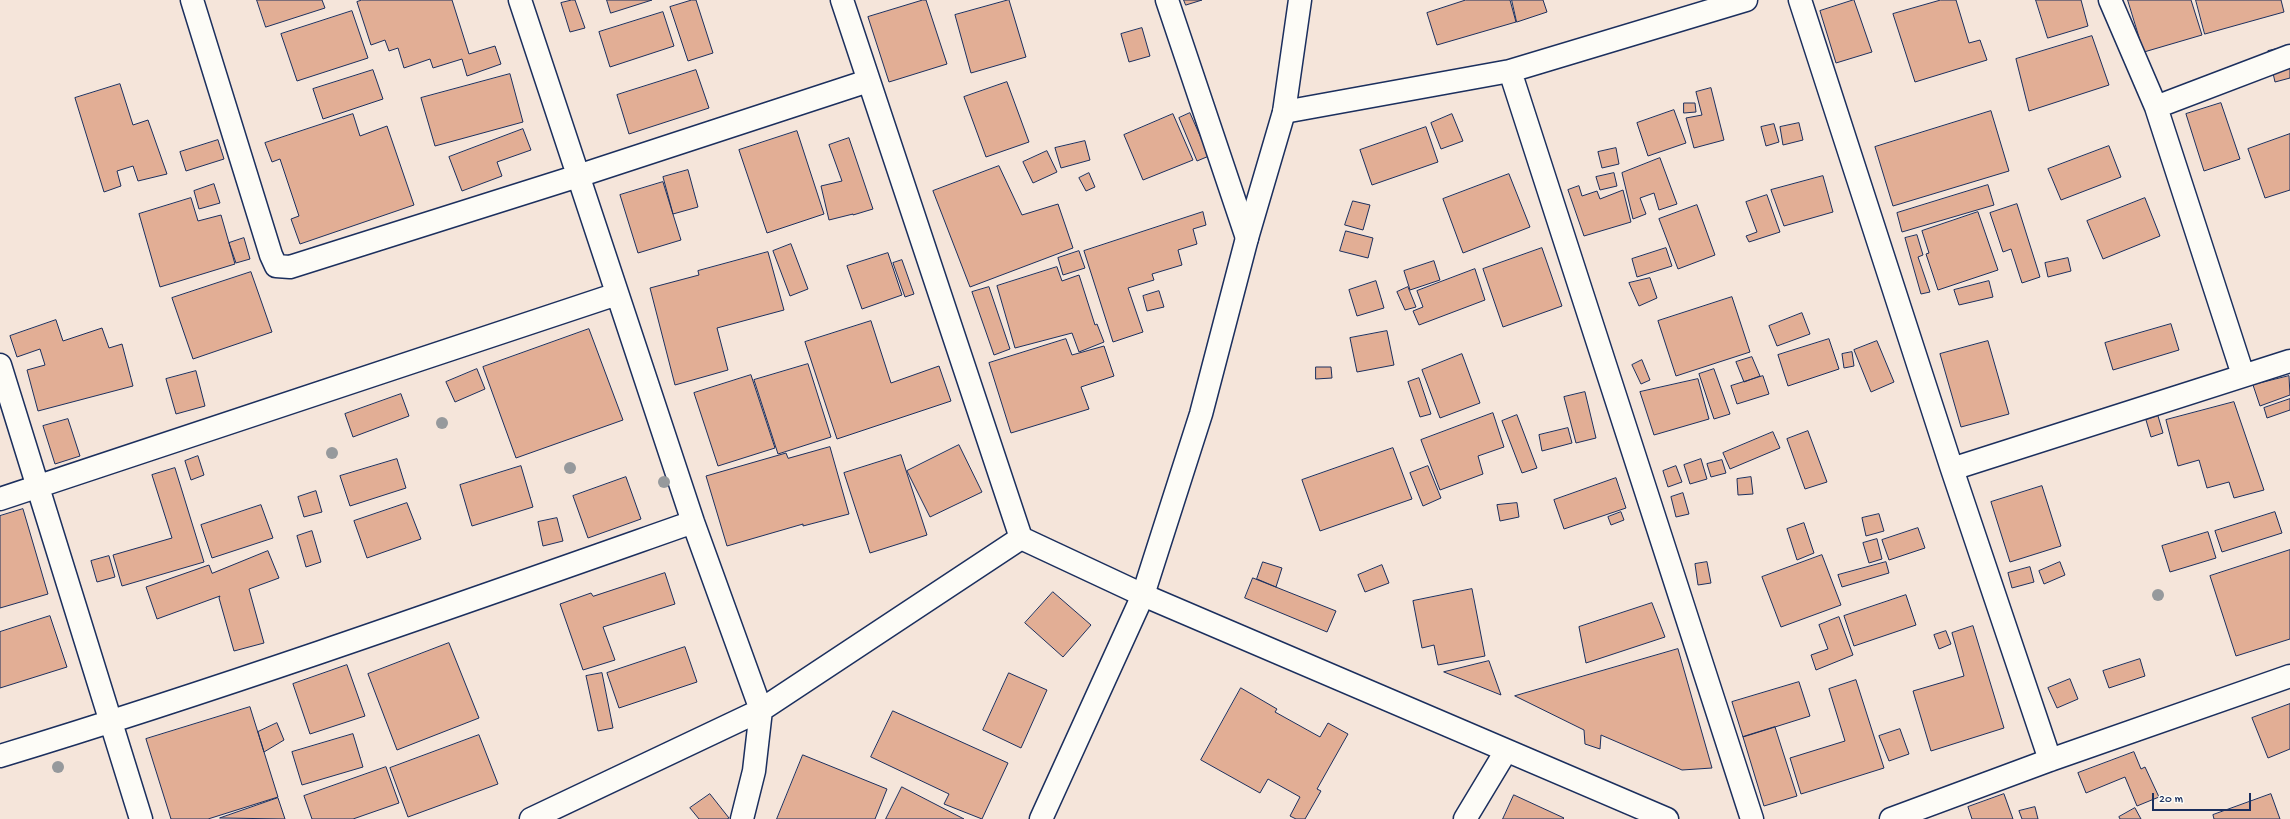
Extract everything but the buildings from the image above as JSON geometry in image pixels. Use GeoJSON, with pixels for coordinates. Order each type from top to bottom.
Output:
{"type":"FeatureCollection","features":[{"type":"Feature","properties":{"kind":"street"},"geometry":{"type":"LineString","coordinates":[[192,0],[271,256],[276,266],[290,267],[578,176],[868,81]]}},
{"type":"Feature","properties":{"kind":"street"},"geometry":{"type":"LineString","coordinates":[[520,0],[693,522],[761,710],[754,771],[742,819]]}},
{"type":"Feature","properties":{"kind":"street"},"geometry":{"type":"LineString","coordinates":[[842,0],[1021,538],[1143,595],[1667,819]]}},
{"type":"Feature","properties":{"kind":"street"},"geometry":{"type":"LineString","coordinates":[[1167,0],[1247,238]]}},
{"type":"Feature","properties":{"kind":"street"},"geometry":{"type":"LineString","coordinates":[[1041,819],[1143,595],[1201,414],[1247,238],[1284,112],[1300,0]]}},
{"type":"Feature","properties":{"kind":"street"},"geometry":{"type":"LineString","coordinates":[[1284,112],[1510,72],[1746,0]]}},
{"type":"Feature","properties":{"kind":"street"},"geometry":{"type":"LineString","coordinates":[[1800,0],[1952,469],[2050,760]]}},
{"type":"Feature","properties":{"kind":"street"},"geometry":{"type":"LineString","coordinates":[[2110,0],[2156,107],[2243,375]]}},
{"type":"Feature","properties":{"kind":"street"},"geometry":{"type":"LineString","coordinates":[[2156,107],[2290,56]]}},
{"type":"Feature","properties":{"kind":"street"},"geometry":{"type":"LineString","coordinates":[[1510,72],[1752,819]]}},
{"type":"Feature","properties":{"kind":"street"},"geometry":{"type":"LineString","coordinates":[[0,499],[38,488],[617,294]]}},
{"type":"Feature","properties":{"kind":"street"},"geometry":{"type":"LineString","coordinates":[[1952,469],[2290,361]]}},
{"type":"Feature","properties":{"kind":"street"},"geometry":{"type":"LineString","coordinates":[[0,367],[141,819]]}},
{"type":"Feature","properties":{"kind":"street"},"geometry":{"type":"LineString","coordinates":[[0,756],[110,722],[339,646],[693,522]]}},
{"type":"Feature","properties":{"kind":"street"},"geometry":{"type":"LineString","coordinates":[[531,819],[761,710],[1021,538]]}},
{"type":"Feature","properties":{"kind":"street"},"geometry":{"type":"LineString","coordinates":[[1891,819],[2050,760],[2290,676]]}},
{"type":"Feature","properties":{"kind":"street"},"geometry":{"type":"LineString","coordinates":[[1464,819],[1506,751]]}}]}
